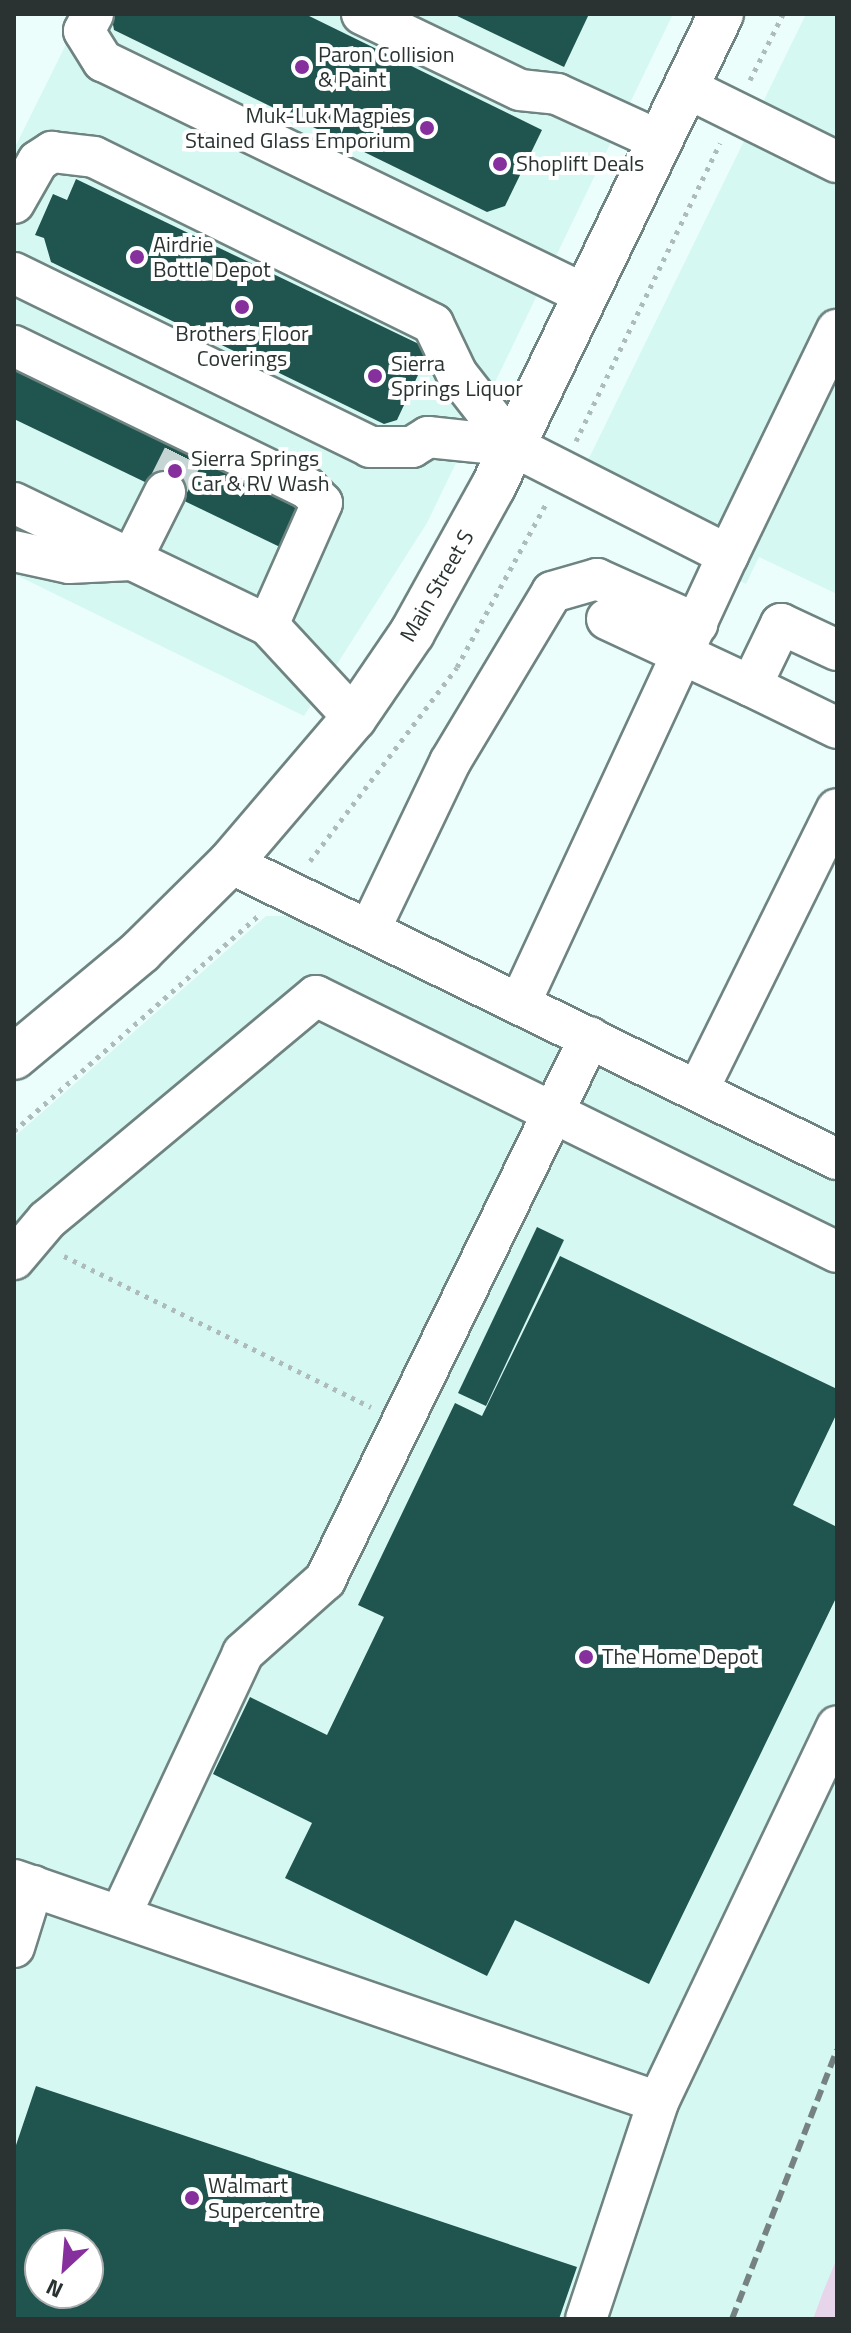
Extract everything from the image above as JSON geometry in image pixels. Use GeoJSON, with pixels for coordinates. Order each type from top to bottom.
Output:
{"type":"FeatureCollection","features":[{"type":"Feature","properties":{"kind":"main road","name":"Main Street S"},"geometry":{"type":"LineString","coordinates":[[14,1057],[141,951],[230,863],[354,718],[412,633],[513,446],[721,14]]}},
{"type":"Feature","properties":{"kind":"lane"},"geometry":{"type":"LineString","coordinates":[[362,14],[520,90],[557,94],[660,141]]}},
{"type":"Feature","properties":{"kind":"lane"},"geometry":{"type":"LineString","coordinates":[[92,32],[586,295]]}},
{"type":"Feature","properties":{"kind":"lane"},"geometry":{"type":"LineString","coordinates":[[685,87],[837,162]]}},
{"type":"Feature","properties":{"kind":"lane"},"geometry":{"type":"LineString","coordinates":[[14,203],[38,161],[52,152],[94,157],[433,324],[457,374],[513,446]]}},
{"type":"Feature","properties":{"kind":"lane"},"geometry":{"type":"LineString","coordinates":[[14,273],[370,447],[412,447],[428,437],[513,446],[728,555]]}},
{"type":"Feature","properties":{"kind":"lane"},"geometry":{"type":"LineString","coordinates":[[520,1003],[728,555],[837,330]]}},
{"type":"Feature","properties":{"kind":"lane"},"geometry":{"type":"LineString","coordinates":[[14,346],[190,442],[307,488],[322,503],[268,625]]}},
{"type":"Feature","properties":{"kind":"lane"},"geometry":{"type":"LineString","coordinates":[[131,560],[165,492]]}},
{"type":"Feature","properties":{"kind":"lane"},"geometry":{"type":"LineString","coordinates":[[20,506],[268,625],[354,718]]}},
{"type":"Feature","properties":{"kind":"lane"},"geometry":{"type":"LineString","coordinates":[[14,551],[69,563],[131,560]]}},
{"type":"Feature","properties":{"kind":"lane"},"geometry":{"type":"LineString","coordinates":[[370,929],[450,762],[552,592],[597,579],[690,639],[751,686],[837,728]]}},
{"type":"Feature","properties":{"kind":"lane"},"geometry":{"type":"LineString","coordinates":[[607,619],[690,639]]}},
{"type":"Feature","properties":{"kind":"lane"},"geometry":{"type":"LineString","coordinates":[[751,686],[781,624],[837,650]]}},
{"type":"Feature","properties":{"kind":"lane"},"geometry":{"type":"LineString","coordinates":[[698,1090],[837,809]]}},
{"type":"Feature","properties":{"kind":"lane"},"geometry":{"type":"LineString","coordinates":[[230,863],[837,1159]]}},
{"type":"Feature","properties":{"kind":"lane"},"geometry":{"type":"LineString","coordinates":[[14,1259],[47,1220],[316,996],[837,1252]]}},
{"type":"Feature","properties":{"kind":"lane"},"geometry":{"type":"LineString","coordinates":[[121,1914],[243,1653],[325,1580],[590,1037]]}},
{"type":"Feature","properties":{"kind":"lane"},"geometry":{"type":"LineString","coordinates":[[586,2319],[658,2102],[837,1727]]}},
{"type":"Feature","properties":{"kind":"lane"},"geometry":{"type":"LineString","coordinates":[[14,1947],[24,1883],[658,2102]]}},
{"type":"Feature","properties":{"kind":"path"},"geometry":{"type":"LineString","coordinates":[[61,1255],[402,1422]]}},
{"type":"Feature","properties":{"kind":"shaded area"},"geometry":{"type":"Polygon","coordinates":[[[81,14],[673,14],[427,523],[304,716],[14,574],[14,149],[81,14]]]}},
{"type":"Feature","properties":{"kind":"shaded area"},"geometry":{"type":"Polygon","coordinates":[[[806,14],[837,14],[837,594],[759,557],[746,584],[570,497],[806,14]]]}},
{"type":"Feature","properties":{"kind":"shaded area"},"geometry":{"type":"Polygon","coordinates":[[[266,916],[290,916],[837,1182],[837,2258],[813,2319],[14,2319],[14,1137],[266,916]]]}},
{"type":"Feature","properties":{"kind":"shaded area"},"geometry":{"type":"Polygon","coordinates":[[[837,2258],[837,2319],[813,2319],[823,2292],[837,2258]]]}},
{"type":"Feature","properties":{"kind":"building"},"geometry":{"type":"Polygon","coordinates":[[[111,14],[305,14],[542,130],[505,206],[487,212],[114,30],[111,14]]]}},
{"type":"Feature","properties":{"kind":"building"},"geometry":{"type":"Polygon","coordinates":[[[453,14],[589,14],[564,67],[453,14]]]}},
{"type":"Feature","properties":{"kind":"building"},"geometry":{"type":"Polygon","coordinates":[[[76,179],[421,345],[426,358],[397,420],[384,424],[51,262],[44,238],[35,235],[53,194],[67,200],[76,179]]]}},
{"type":"Feature","properties":{"kind":"building","name":"Sierra Springs Car & RV Wash"},"geometry":{"type":"Polygon","coordinates":[[[14,368],[302,506],[282,548],[14,419],[14,368]]]}},
{"type":"Feature","properties":{"kind":"building"},"geometry":{"type":"Polygon","coordinates":[[[537,1227],[564,1240],[486,1406],[458,1393],[537,1227]]]}},
{"type":"Feature","properties":{"kind":"building","name":"The Home Depot"},"geometry":{"type":"Polygon","coordinates":[[[560,1256],[837,1389],[837,1413],[793,1505],[837,1527],[837,1596],[649,1984],[515,1920],[487,1976],[285,1878],[312,1823],[213,1774],[250,1697],[327,1735],[384,1617],[358,1605],[455,1403],[482,1416],[560,1256]]]}},
{"type":"Feature","properties":{"kind":"building","name":"Walmart Supercentre"},"geometry":{"type":"Polygon","coordinates":[[[36,2086],[577,2267],[559,2319],[14,2319],[14,2151],[36,2086]]]}},
{"type":"Feature","properties":{"kind":"tunnel"},"geometry":{"type":"LineString","coordinates":[[165,492],[186,450]]}},
{"type":"Feature","properties":{"kind":"railway"},"geometry":{"type":"LineString","coordinates":[[732,2319],[837,2050]]}},
{"type":"Feature","properties":{"kind":"place","name":"Paron Collision & Paint"},"geometry":{"type":"Point","coordinates":[302,67]}},
{"type":"Feature","properties":{"kind":"place","name":"Muk-Luk Magpies Stained Glass Emporium"},"geometry":{"type":"Point","coordinates":[427,128]}},
{"type":"Feature","properties":{"kind":"place","name":"Shoplift Deals"},"geometry":{"type":"Point","coordinates":[500,164]}},
{"type":"Feature","properties":{"kind":"place","name":"Airdrie Bottle Depot"},"geometry":{"type":"Point","coordinates":[137,257]}},
{"type":"Feature","properties":{"kind":"place","name":"Brothers Floor Coverings"},"geometry":{"type":"Point","coordinates":[242,307]}},
{"type":"Feature","properties":{"kind":"place","name":"Sierra Springs Liquor"},"geometry":{"type":"Point","coordinates":[375,376]}},
{"type":"Feature","properties":{"kind":"place","name":"Sierra Springs Car & RV Wash"},"geometry":{"type":"Point","coordinates":[175,471]}},
{"type":"Feature","properties":{"kind":"place","name":"The Home Depot"},"geometry":{"type":"Point","coordinates":[586,1657]}},
{"type":"Feature","properties":{"kind":"place","name":"Walmart Supercentre"},"geometry":{"type":"Point","coordinates":[192,2198]}}]}
